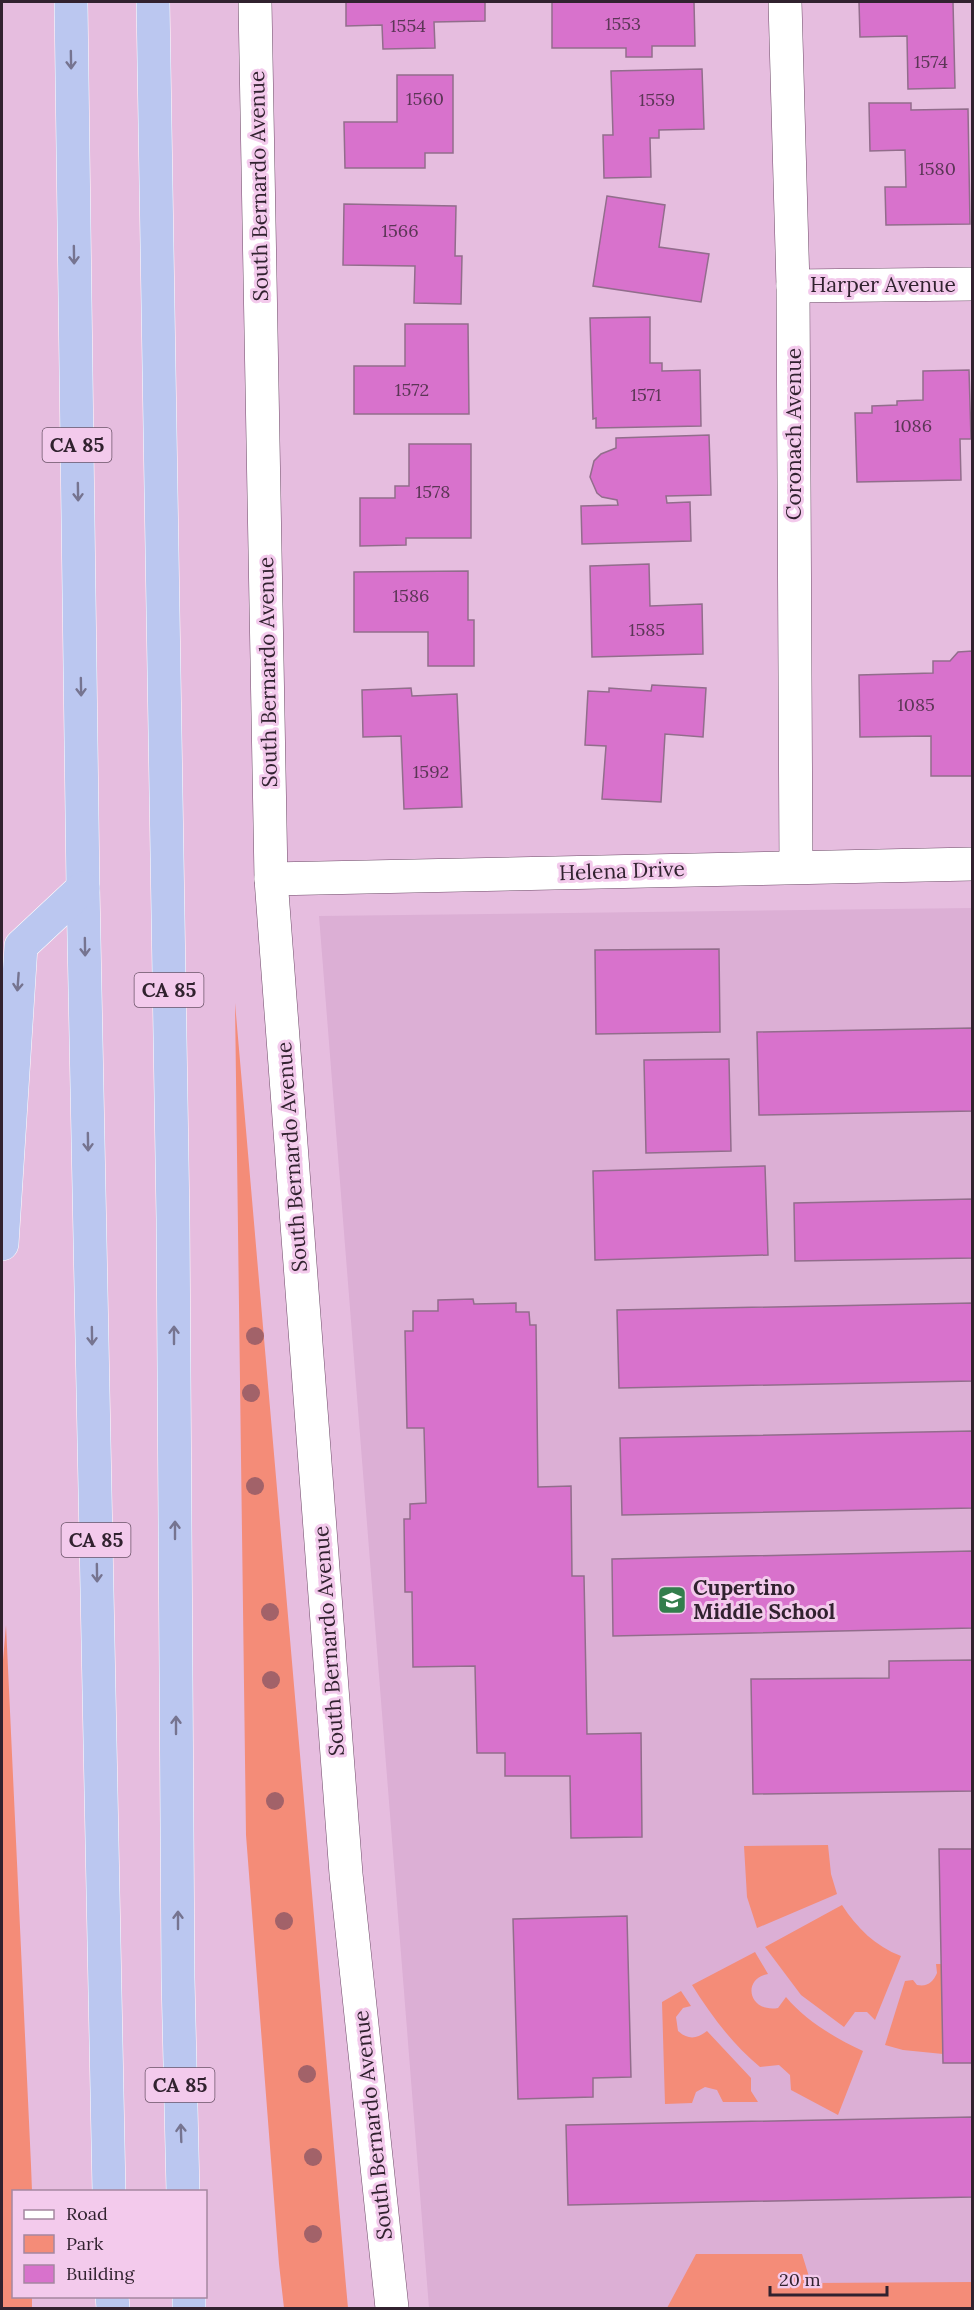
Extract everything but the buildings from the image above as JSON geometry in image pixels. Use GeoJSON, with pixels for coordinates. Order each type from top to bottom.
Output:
{"type":"FeatureCollection","features":[{"type":"Feature","properties":{"kind":"highway","name":"CA 85"},"geometry":{"type":"LineString","coordinates":[[70,2],[83,888],[109,2190]]}},
{"type":"Feature","properties":{"kind":"highway","name":"CA 85"},"geometry":{"type":"LineString","coordinates":[[153,2],[172,1195],[178,2000],[183,2190]]}},
{"type":"Feature","properties":{"kind":"highway"},"geometry":{"type":"LineString","coordinates":[[2,1244],[21,946],[83,888]]}},
{"type":"Feature","properties":{"kind":"street","name":"South Bernardo Avenue"},"geometry":{"type":"LineString","coordinates":[[255,2],[271,879],[346,1874],[392,2308]]}},
{"type":"Feature","properties":{"kind":"street","name":"Coronach Avenue"},"geometry":{"type":"LineString","coordinates":[[785,2],[793,286],[796,867]]}},
{"type":"Feature","properties":{"kind":"street","name":"Harper Avenue"},"geometry":{"type":"LineString","coordinates":[[793,286],[972,284]]}},
{"type":"Feature","properties":{"kind":"street","name":"Helena Drive"},"geometry":{"type":"LineString","coordinates":[[271,879],[972,864]]}},
{"type":"Feature","properties":{"kind":"shaded area","name":"Cupertino Middle School"},"geometry":{"type":"Polygon","coordinates":[[[972,908],[972,2308],[429,2308],[319,916],[972,908]]]}},
{"type":"Feature","properties":{"kind":"green space"},"geometry":{"type":"Polygon","coordinates":[[[235,1003],[348,2308],[284,2308],[279,2264],[246,1835],[235,1003]]]}},
{"type":"Feature","properties":{"kind":"green space"},"geometry":{"type":"Polygon","coordinates":[[[6,1625],[32,2190],[12,2190],[12,2298],[32,2298],[32,2308],[2,2308],[2,1672],[6,1625]]]}},
{"type":"Feature","properties":{"kind":"green space"},"geometry":{"type":"Polygon","coordinates":[[[828,1845],[831,1874],[837,1894],[757,1928],[747,1897],[744,1846],[828,1845]]]}},
{"type":"Feature","properties":{"kind":"green space"},"geometry":{"type":"Polygon","coordinates":[[[842,1905],[867,1935],[883,1947],[901,1956],[875,2020],[867,2012],[855,2012],[844,2027],[801,1995],[765,1947],[842,1905]]]}},
{"type":"Feature","properties":{"kind":"green space"},"geometry":{"type":"Polygon","coordinates":[[[755,1952],[768,1974],[759,1977],[752,1988],[752,1995],[760,2006],[778,2008],[786,1997],[822,2028],[863,2051],[838,2115],[791,2090],[790,2075],[779,2065],[760,2067],[723,2029],[692,1985],[755,1952]]]}},
{"type":"Feature","properties":{"kind":"green space"},"geometry":{"type":"Polygon","coordinates":[[[936,1964],[942,1964],[943,2054],[903,2050],[885,2045],[905,1981],[913,1980],[917,1985],[930,1983],[937,1973],[936,1964]]]}},
{"type":"Feature","properties":{"kind":"green space"},"geometry":{"type":"Polygon","coordinates":[[[681,1991],[691,2006],[683,2008],[676,2017],[678,2031],[685,2036],[692,2037],[700,2036],[707,2031],[751,2078],[751,2091],[758,2102],[723,2102],[717,2090],[705,2087],[696,2092],[692,2103],[665,2104],[662,2002],[681,1991]]]}},
{"type":"Feature","properties":{"kind":"green space"},"geometry":{"type":"Polygon","coordinates":[[[696,2254],[802,2254],[811,2283],[972,2282],[972,2308],[667,2308],[696,2254]]]}},
{"type":"Feature","properties":{"kind":"place","name":"Cupertino Middle School"},"geometry":{"type":"Point","coordinates":[672,1600]}}]}
